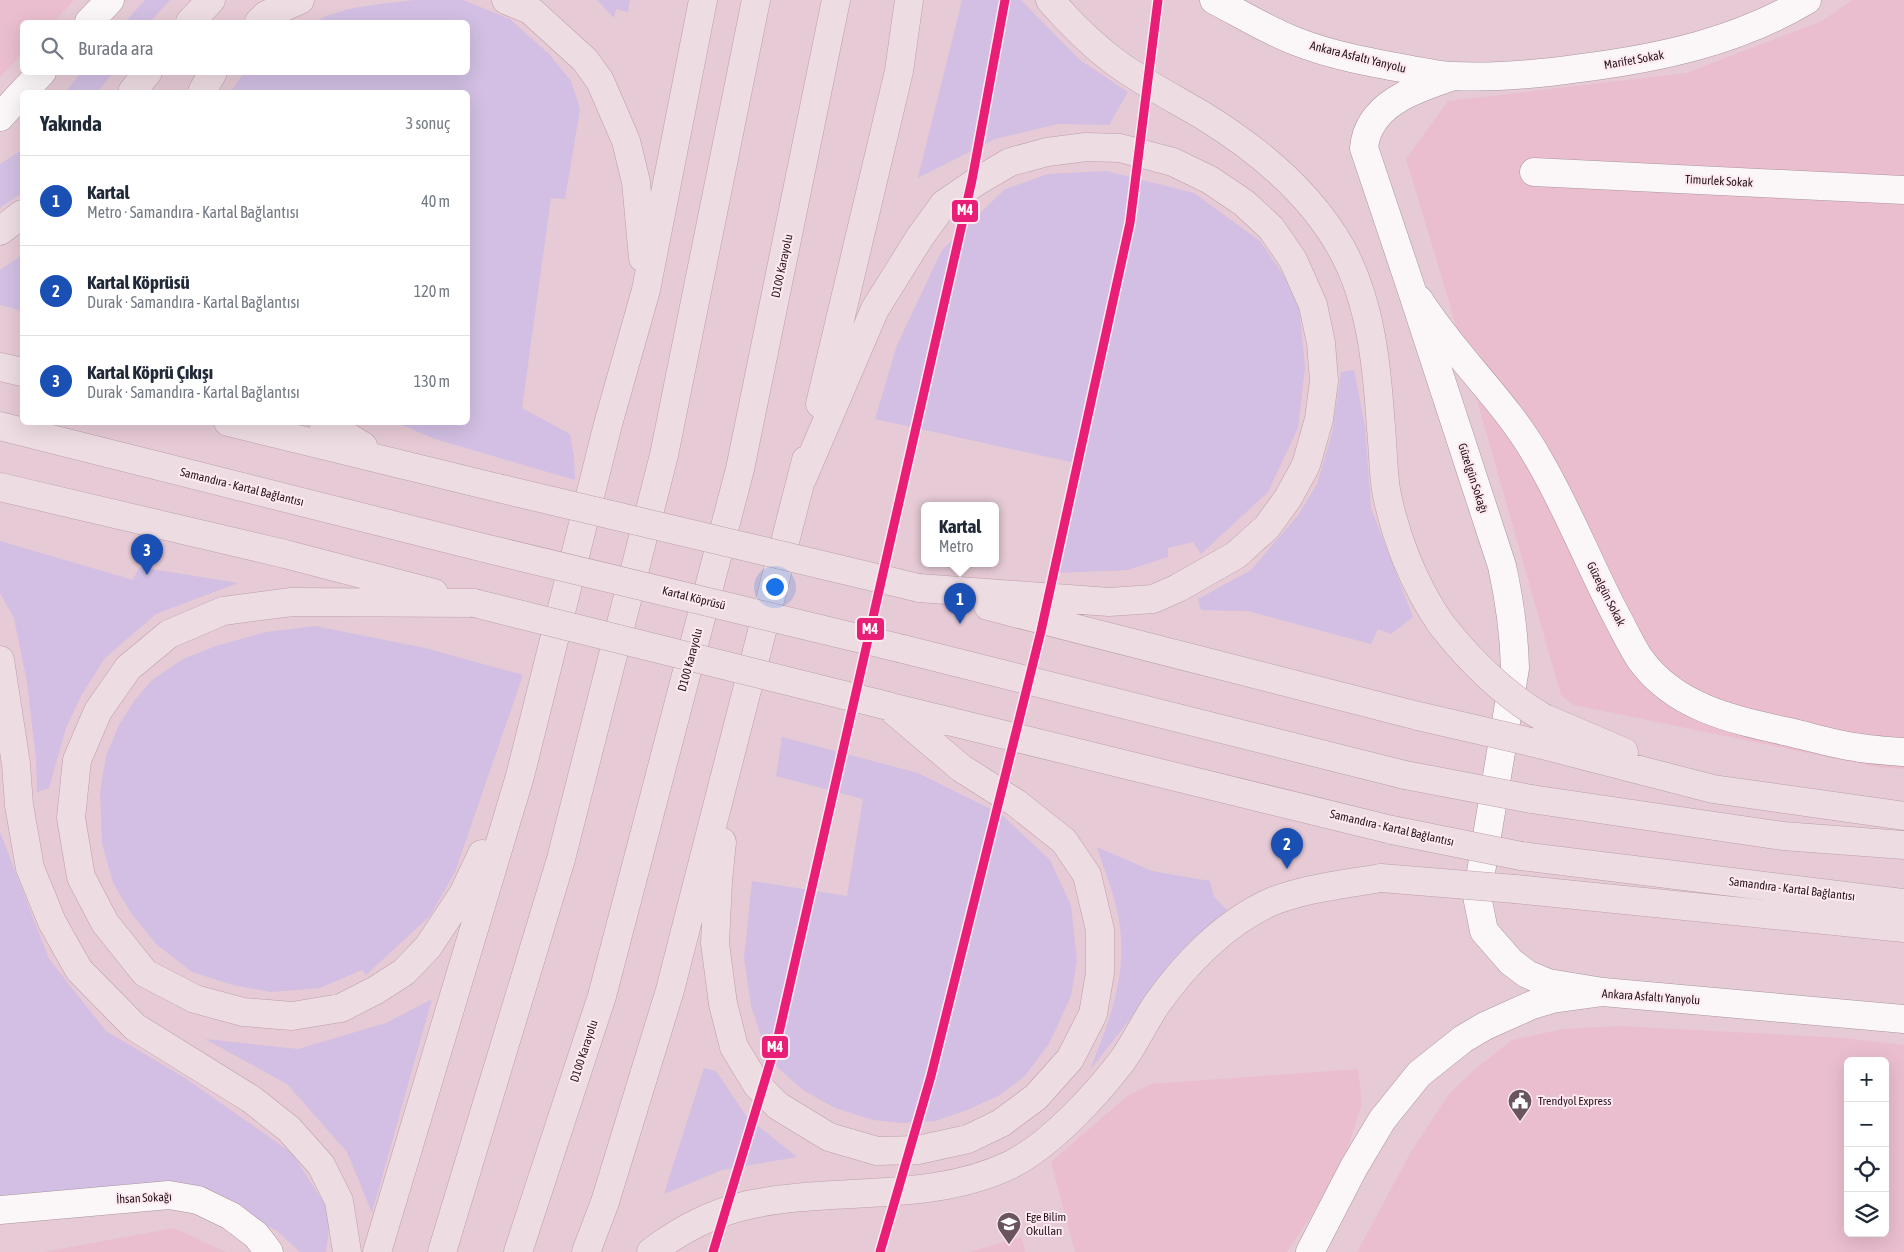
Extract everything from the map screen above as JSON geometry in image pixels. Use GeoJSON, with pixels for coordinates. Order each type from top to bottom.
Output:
{"type":"FeatureCollection","features":[{"type":"Feature","properties":{"kind":"highway"},"geometry":{"type":"LineString","coordinates":[[192,20],[211,0]]}},
{"type":"Feature","properties":{"kind":"highway"},"geometry":{"type":"LineString","coordinates":[[261,20],[266,15],[300,0]]}},
{"type":"Feature","properties":{"kind":"highway"},"geometry":{"type":"LineString","coordinates":[[506,0],[530,10],[561,37],[585,60],[604,88],[626,141],[636,182],[646,290]]}},
{"type":"Feature","properties":{"kind":"highway"},"geometry":{"type":"LineString","coordinates":[[376,1252],[520,776],[608,424],[646,290],[703,0]]}},
{"type":"Feature","properties":{"kind":"highway"},"geometry":{"type":"LineString","coordinates":[[442,1252],[561,858],[664,455],[756,0]]}},
{"type":"Feature","properties":{"kind":"highway","name":"D100 Karayolu"},"geometry":{"type":"LineString","coordinates":[[518,1252],[602,996],[740,469],[836,0]]}},
{"type":"Feature","properties":{"kind":"highway"},"geometry":{"type":"LineString","coordinates":[[586,1252],[605,1202],[670,990],[802,476],[899,71],[909,0]]}},
{"type":"Feature","properties":{"kind":"highway"},"geometry":{"type":"LineString","coordinates":[[1050,0],[1092,43],[1116,63],[1257,152],[1302,194],[1325,221],[1354,272],[1363,300],[1376,372],[1386,489],[1393,518],[1415,577],[1428,605],[1440,624],[1461,650],[1496,684],[1527,708],[1544,718],[1621,751],[1896,815]]}},
{"type":"Feature","properties":{"kind":"highway"},"geometry":{"type":"LineString","coordinates":[[134,90],[146,75]]}},
{"type":"Feature","properties":{"kind":"highway"},"geometry":{"type":"LineString","coordinates":[[203,90],[211,75]]}},
{"type":"Feature","properties":{"kind":"highway"},"geometry":{"type":"LineString","coordinates":[[802,476],[874,309],[920,237],[944,204],[1010,162],[1047,152],[1086,147],[1120,148],[1173,162],[1210,180],[1244,203],[1271,228],[1293,260],[1313,305],[1321,343],[1324,381],[1319,419],[1306,465],[1288,498],[1267,527],[1236,555],[1178,588],[1153,599],[1109,602],[919,588]]}},
{"type":"Feature","properties":{"kind":"highway"},"geometry":{"type":"LineString","coordinates":[[0,231],[20,216]]}},
{"type":"Feature","properties":{"kind":"highway"},"geometry":{"type":"LineString","coordinates":[[0,367],[20,372]]}},
{"type":"Feature","properties":{"kind":"highway"},"geometry":{"type":"LineString","coordinates":[[240,425],[919,588],[1418,716],[1540,744],[1713,789],[1896,815]]}},
{"type":"Feature","properties":{"kind":"highway"},"geometry":{"type":"LineString","coordinates":[[328,425],[361,446],[498,488]]}},
{"type":"Feature","properties":{"kind":"highway","name":"Samandıra - Kartal Bağlantısı"},"geometry":{"type":"LineString","coordinates":[[0,426],[484,548]]}},
{"type":"Feature","properties":{"kind":"highway"},"geometry":{"type":"LineString","coordinates":[[0,486],[285,554],[474,604],[888,706],[961,768],[1016,804],[1064,841],[1087,875],[1100,930],[1100,974],[1093,1014],[1070,1060],[1036,1097],[1001,1123],[968,1138],[918,1150],[877,1151],[829,1137],[778,1106],[757,1085],[734,1047],[722,1004],[715,944],[718,881],[731,747]]}},
{"type":"Feature","properties":{"kind":"highway","name":"Kartal Köprüsü"},"geometry":{"type":"LineString","coordinates":[[484,548],[903,649],[1405,775],[1531,799],[1784,836],[1904,845]]}},
{"type":"Feature","properties":{"kind":"highway"},"geometry":{"type":"LineString","coordinates":[[474,604],[292,602],[223,611],[169,634],[128,668],[98,711],[77,760],[70,818],[82,877],[105,923],[145,973],[195,999],[243,1012],[292,1016],[341,1008],[376,990],[404,972],[428,946],[462,894],[520,776]]}},
{"type":"Feature","properties":{"kind":"highway"},"geometry":{"type":"LineString","coordinates":[[0,660],[16,764],[19,805],[30,868],[52,922],[79,970],[135,1027],[252,1100],[289,1129],[321,1165],[339,1201],[347,1252]]}},
{"type":"Feature","properties":{"kind":"highway","name":"Samandıra - Kartal Bağlantısı"},"geometry":{"type":"LineString","coordinates":[[888,706],[1392,830],[1521,856],[1904,902]]}},
{"type":"Feature","properties":{"kind":"highway"},"geometry":{"type":"LineString","coordinates":[[651,1252],[670,1238],[709,1217],[747,1206],[817,1196],[908,1192],[975,1178],[1013,1163],[1052,1138],[1085,1104],[1123,1060],[1162,998],[1198,954],[1230,926],[1271,902],[1316,889],[1381,878],[1516,889],[1904,928]]}},
{"type":"Feature","properties":{"kind":"main road"},"geometry":{"type":"LineString","coordinates":[[91,20],[110,0]]}},
{"type":"Feature","properties":{"kind":"main road","name":"Ankara Asfaltı Yanyolu"},"geometry":{"type":"LineString","coordinates":[[1214,0],[1295,41],[1339,55],[1451,76]]}},
{"type":"Feature","properties":{"kind":"main road","name":"Marifet Sokak"},"geometry":{"type":"LineString","coordinates":[[1451,76],[1531,75],[1657,56],[1694,48],[1745,30],[1783,14],[1807,0]]}},
{"type":"Feature","properties":{"kind":"main road"},"geometry":{"type":"LineString","coordinates":[[26,90],[39,75]]}},
{"type":"Feature","properties":{"kind":"main road","name":"Güzelgün Sokağı"},"geometry":{"type":"LineString","coordinates":[[1451,76],[1416,90],[1384,108],[1375,118],[1364,141],[1364,148],[1502,566],[1511,606],[1515,668],[1477,896],[1484,932],[1511,962],[1527,974],[1548,983],[1603,992]]}},
{"type":"Feature","properties":{"kind":"main road"},"geometry":{"type":"LineString","coordinates":[[0,116],[20,96]]}},
{"type":"Feature","properties":{"kind":"main road","name":"Timurlek Sokak"},"geometry":{"type":"LineString","coordinates":[[1534,172],[1904,190]]}},
{"type":"Feature","properties":{"kind":"main road","name":"Güzelgün Sokak"},"geometry":{"type":"LineString","coordinates":[[1412,291],[1445,339],[1521,429],[1540,461],[1623,628],[1641,659],[1664,685],[1713,714],[1855,747],[1904,752]]}},
{"type":"Feature","properties":{"kind":"main road","name":"Ankara Asfaltı Yanyolu"},"geometry":{"type":"LineString","coordinates":[[1310,1252],[1354,1167],[1382,1120],[1419,1074],[1463,1039],[1510,1014],[1552,999],[1603,992],[1904,1019]]}},
{"type":"Feature","properties":{"kind":"main road","name":"İhsan Sokağı"},"geometry":{"type":"LineString","coordinates":[[0,1210],[169,1195],[198,1200],[231,1216],[256,1235],[269,1252]]}},
{"type":"Feature","properties":{"kind":"shaded area"},"geometry":{"type":"Polygon","coordinates":[[[0,0],[74,0],[55,20],[20,20],[20,56],[0,77],[0,0]]]}},
{"type":"Feature","properties":{"kind":"shaded area"},"geometry":{"type":"Polygon","coordinates":[[[145,0],[170,0],[152,20],[127,20],[145,0]]]}},
{"type":"Feature","properties":{"kind":"shaded area"},"geometry":{"type":"Polygon","coordinates":[[[414,0],[463,0],[510,19],[550,55],[571,81],[580,109],[565,199],[551,198],[522,408],[570,434],[575,480],[435,439],[402,425],[470,425],[470,90],[231,90],[243,75],[470,75],[470,20],[319,20],[338,12],[376,4],[414,0]]]}},
{"type":"Feature","properties":{"kind":"shaded area"},"geometry":{"type":"Polygon","coordinates":[[[597,0],[630,0],[628,12],[616,9],[614,18],[597,0]]]}},
{"type":"Feature","properties":{"kind":"shaded area"},"geometry":{"type":"Polygon","coordinates":[[[962,0],[1021,0],[1080,60],[1128,92],[1109,125],[1058,124],[995,139],[918,178],[962,0]]]}},
{"type":"Feature","properties":{"kind":"shaded area"},"geometry":{"type":"Polygon","coordinates":[[[1852,0],[1904,0],[1904,769],[1876,767],[1574,705],[1561,695],[1448,298],[1406,159],[1448,101],[1686,73],[1822,21],[1852,0]]]}},
{"type":"Feature","properties":{"kind":"shaded area"},"geometry":{"type":"Polygon","coordinates":[[[79,75],[111,75],[100,90],[67,90],[79,75]]]}},
{"type":"Feature","properties":{"kind":"shaded area"},"geometry":{"type":"Polygon","coordinates":[[[20,151],[20,194],[0,208],[0,164],[20,151]]]}},
{"type":"Feature","properties":{"kind":"shaded area"},"geometry":{"type":"Polygon","coordinates":[[[1106,171],[1194,193],[1260,241],[1298,296],[1305,367],[1298,428],[1268,492],[1201,554],[1193,542],[1168,548],[1168,557],[1128,570],[1056,573],[1080,464],[875,419],[897,345],[942,250],[1005,189],[1048,174],[1106,171]]]}},
{"type":"Feature","properties":{"kind":"shaded area"},"geometry":{"type":"Polygon","coordinates":[[[20,256],[20,310],[0,305],[0,270],[20,256]]]}},
{"type":"Feature","properties":{"kind":"shaded area"},"geometry":{"type":"Polygon","coordinates":[[[1354,370],[1365,426],[1371,508],[1413,617],[1391,634],[1378,629],[1371,644],[1248,611],[1201,610],[1198,599],[1251,570],[1299,514],[1317,484],[1332,433],[1341,372],[1354,370]]]}},
{"type":"Feature","properties":{"kind":"shaded area"},"geometry":{"type":"Polygon","coordinates":[[[0,541],[133,580],[139,567],[238,583],[156,614],[105,658],[82,694],[66,728],[49,788],[37,792],[36,759],[27,682],[14,618],[0,593],[0,541]]]}},
{"type":"Feature","properties":{"kind":"shaded area"},"geometry":{"type":"Polygon","coordinates":[[[315,626],[425,648],[523,675],[455,872],[430,916],[366,975],[362,970],[320,988],[271,992],[233,985],[192,972],[156,944],[131,913],[113,883],[102,843],[100,792],[106,756],[118,727],[134,701],[152,680],[183,659],[216,646],[266,632],[315,626]]]}},
{"type":"Feature","properties":{"kind":"shaded area"},"geometry":{"type":"Polygon","coordinates":[[[782,737],[918,773],[1001,814],[1050,860],[1071,905],[1077,961],[1071,996],[1049,1044],[1024,1077],[998,1096],[967,1110],[935,1121],[905,1123],[873,1120],[835,1108],[803,1090],[778,1068],[764,1045],[751,1006],[744,958],[752,881],[847,896],[863,799],[776,776],[782,737]]]}},
{"type":"Feature","properties":{"kind":"shaded area"},"geometry":{"type":"Polygon","coordinates":[[[0,832],[49,959],[106,1031],[185,1078],[292,1153],[331,1214],[326,1252],[300,1252],[276,1230],[163,1185],[0,1199],[0,832]]]}},
{"type":"Feature","properties":{"kind":"shaded area"},"geometry":{"type":"Polygon","coordinates":[[[1097,847],[1152,871],[1210,881],[1214,897],[1227,910],[1184,951],[1090,1070],[1105,1031],[1116,994],[1121,956],[1118,914],[1097,847]]]}},
{"type":"Feature","properties":{"kind":"shaded area"},"geometry":{"type":"Polygon","coordinates":[[[432,999],[372,1213],[347,1152],[287,1084],[205,1039],[298,1049],[386,1023],[432,999]]]}},
{"type":"Feature","properties":{"kind":"shaded area"},"geometry":{"type":"Polygon","coordinates":[[[1619,1026],[1844,1038],[1904,1045],[1904,1252],[1357,1252],[1411,1152],[1448,1095],[1475,1069],[1512,1040],[1563,1029],[1619,1026]]]}},
{"type":"Feature","properties":{"kind":"shaded area"},"geometry":{"type":"Polygon","coordinates":[[[704,1068],[716,1071],[747,1117],[797,1157],[722,1170],[664,1194],[704,1068]]]}},
{"type":"Feature","properties":{"kind":"shaded area"},"geometry":{"type":"Polygon","coordinates":[[[1358,1069],[1362,1104],[1343,1162],[1287,1252],[1075,1252],[1051,1162],[1127,1096],[1151,1084],[1358,1069]]]}},
{"type":"Feature","properties":{"kind":"shaded area"},"geometry":{"type":"Polygon","coordinates":[[[174,1228],[226,1252],[43,1252],[174,1228]]]}},
{"type":"Feature","properties":{"kind":"shaded area","name":"Ege Bilim Okulları"},"geometry":{"type":"Polygon","coordinates":[[[1022,1237],[1025,1252],[968,1252],[1022,1237]]]}},
{"type":"Feature","properties":{"kind":"transit line","name":"M4"},"geometry":{"type":"LineString","coordinates":[[713,1252],[778,1037],[972,180],[1005,0]]}},
{"type":"Feature","properties":{"kind":"transit line","name":"M4"},"geometry":{"type":"LineString","coordinates":[[880,1252],[931,1076],[1041,631],[1130,223],[1158,0]]}},
{"type":"Feature","properties":{"kind":"place","name":"Kartal Köprü Çıkışı"},"geometry":{"type":"Point","coordinates":[147,575]}},
{"type":"Feature","properties":{"kind":"place","name":"Kartal"},"geometry":{"type":"Point","coordinates":[960,624]}},
{"type":"Feature","properties":{"kind":"place","name":"Kartal Köprüsü"},"geometry":{"type":"Point","coordinates":[1287,869]}},
{"type":"Feature","properties":{"kind":"place","name":"Trendyol Express"},"geometry":{"type":"Point","coordinates":[1520,1122]}},
{"type":"Feature","properties":{"kind":"place","name":"Ege Bilim Okulları"},"geometry":{"type":"Point","coordinates":[1009,1245]}}]}
